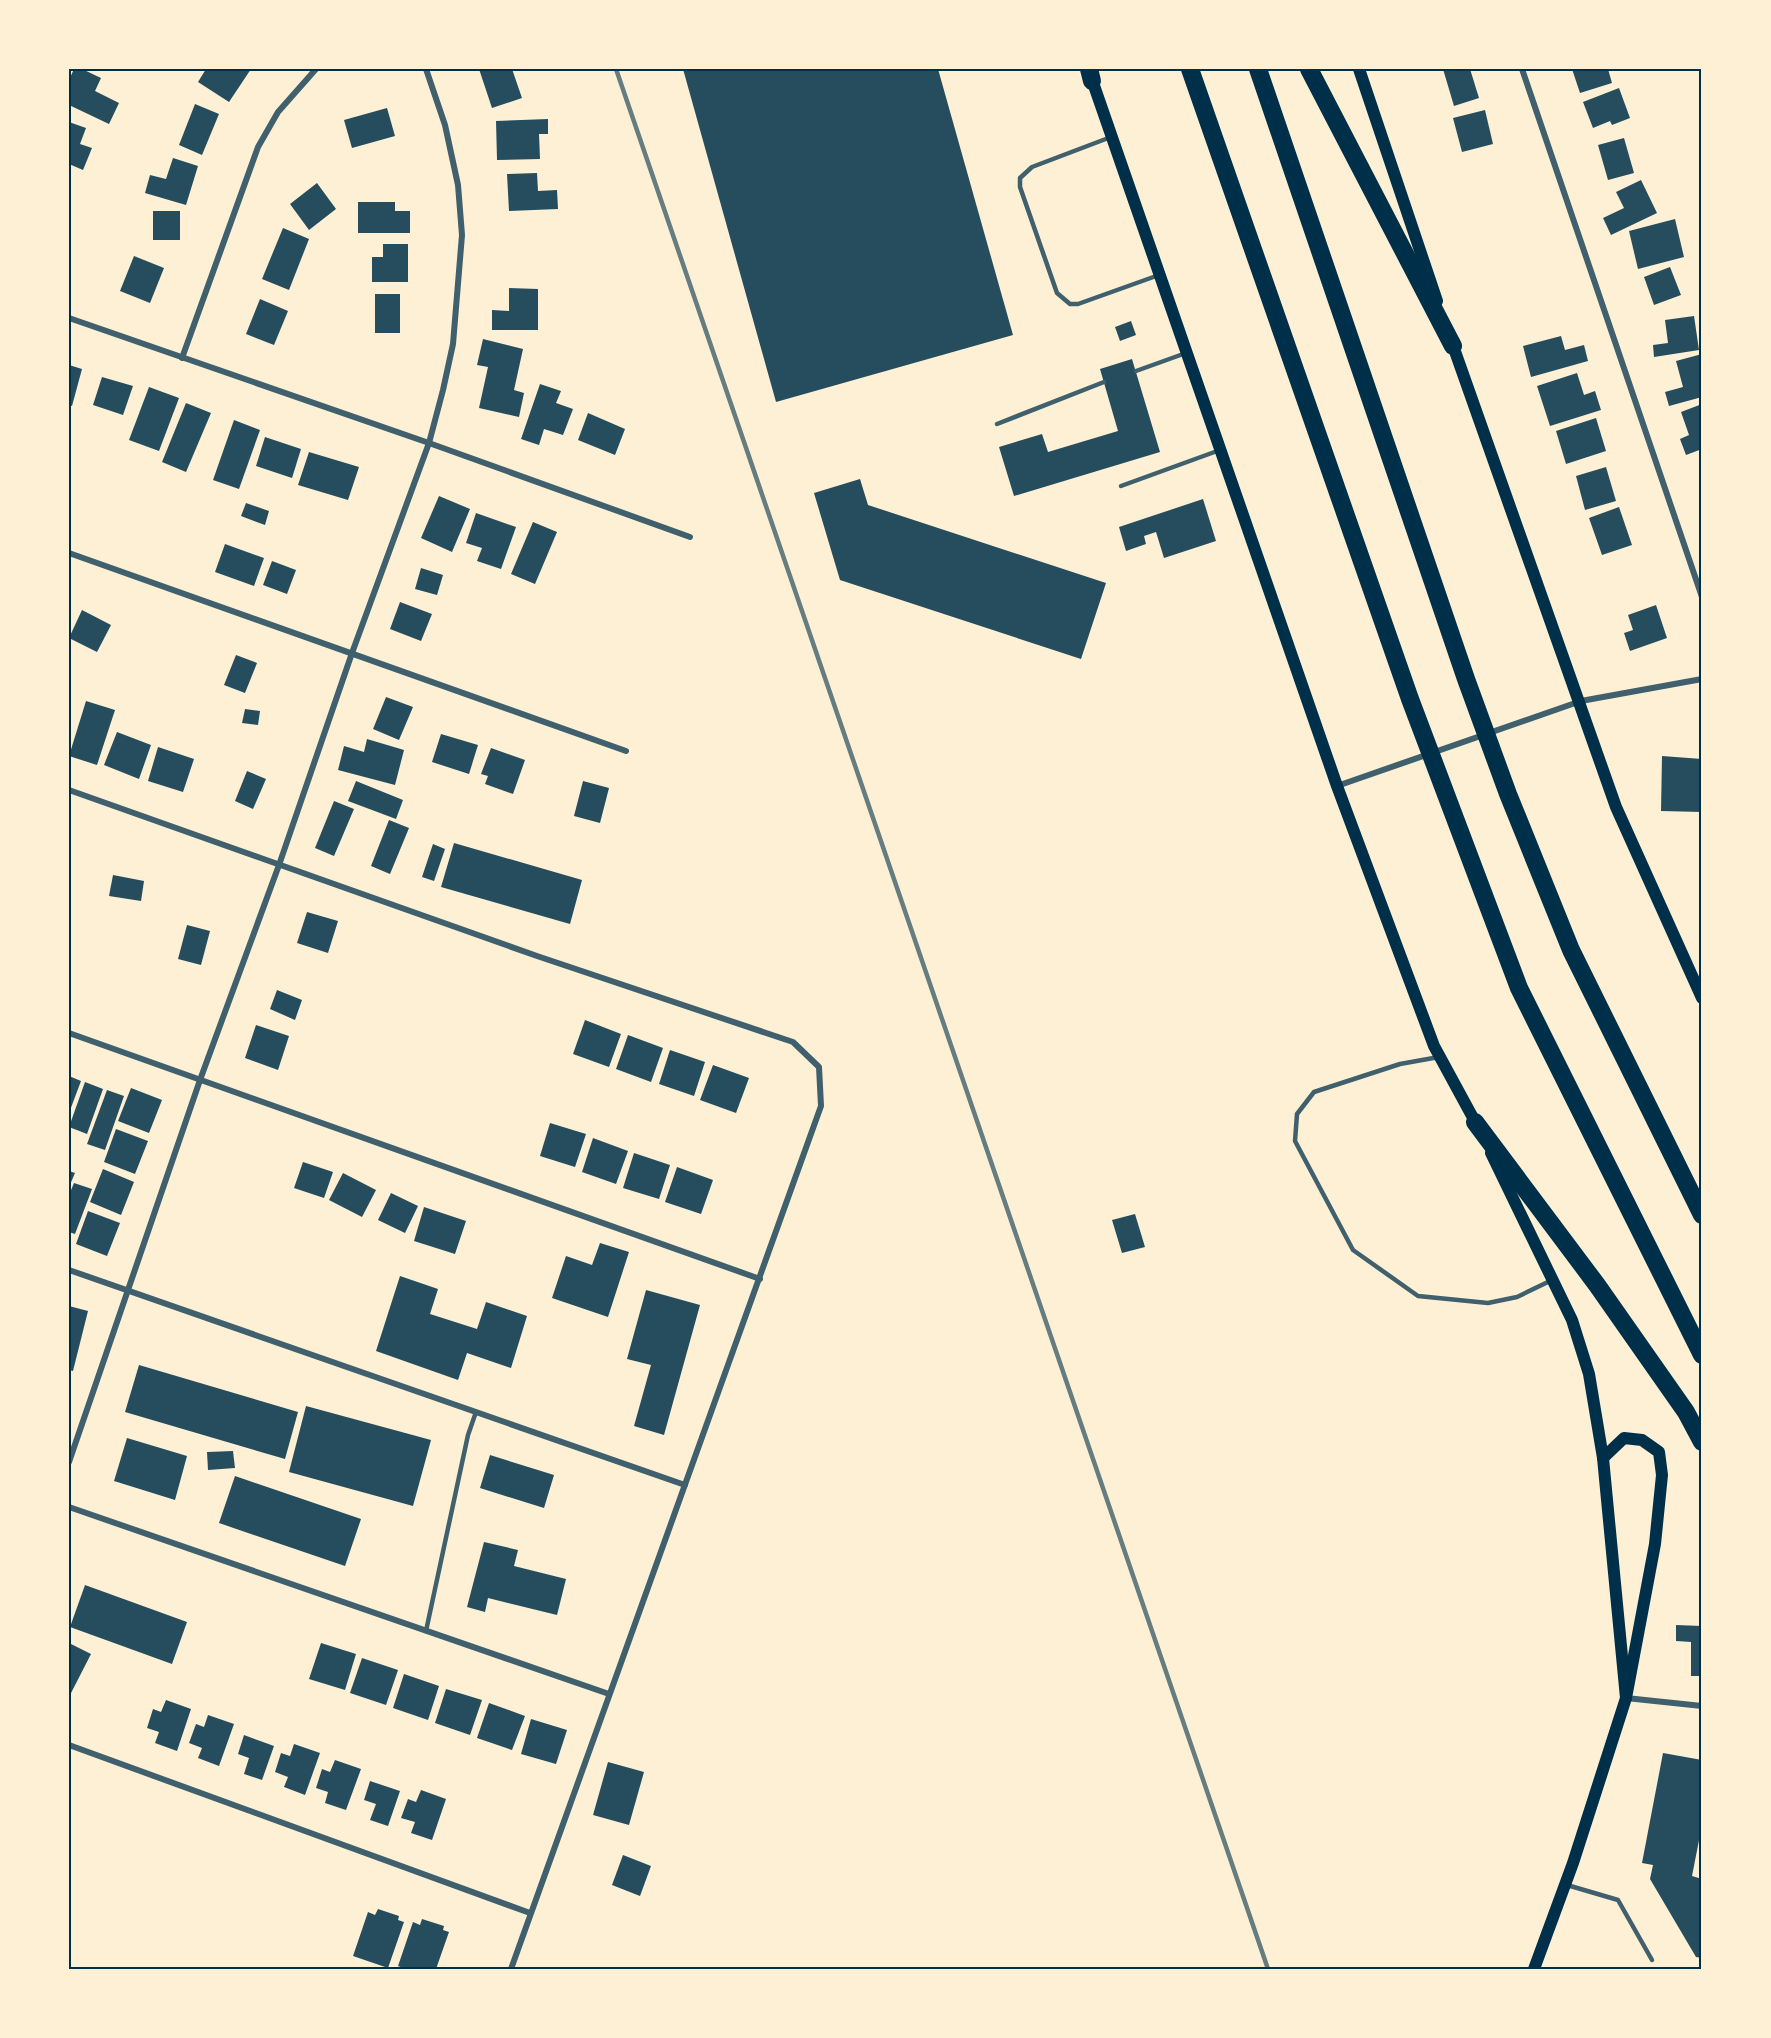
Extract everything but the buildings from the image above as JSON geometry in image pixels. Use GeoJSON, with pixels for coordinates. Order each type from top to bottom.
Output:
{"type":"FeatureCollection","features":[{"type":"Feature","properties":{"kind":"highway"},"geometry":{"type":"LineString","coordinates":[[1190,69],[1451,814],[1519,988],[1702,1355]]}},
{"type":"Feature","properties":{"kind":"highway"},"geometry":{"type":"LineString","coordinates":[[1258,69],[1466,679],[1508,794],[1571,950],[1702,1215]]}},
{"type":"Feature","properties":{"kind":"highway"},"geometry":{"type":"LineString","coordinates":[[1309,69],[1453,346]]}},
{"type":"Feature","properties":{"kind":"highway"},"geometry":{"type":"LineString","coordinates":[[1476,1122],[1597,1285],[1686,1412],[1702,1442]]}},
{"type":"Feature","properties":{"kind":"main road"},"geometry":{"type":"LineString","coordinates":[[1359,69],[1453,346],[1581,701],[1616,807],[1697,974],[1702,998]]}},
{"type":"Feature","properties":{"kind":"main road"},"geometry":{"type":"LineString","coordinates":[[1090,73],[1337,786],[1440,1056],[1476,1122],[1572,1320],[1589,1374],[1603,1458],[1626,1698]]}},
{"type":"Feature","properties":{"kind":"main road"},"geometry":{"type":"LineString","coordinates":[[1534,1969],[1565,1884],[1626,1698],[1655,1544],[1662,1475],[1659,1452],[1642,1440],[1624,1438],[1603,1458]]}},
{"type":"Feature","properties":{"kind":"street"},"geometry":{"type":"LineString","coordinates":[[182,358],[258,147],[278,111],[316,69]]}},
{"type":"Feature","properties":{"kind":"street"},"geometry":{"type":"LineString","coordinates":[[69,1462],[200,1080],[429,443],[453,344],[462,235],[458,185],[445,125],[426,69]]}},
{"type":"Feature","properties":{"kind":"street"},"geometry":{"type":"LineString","coordinates":[[1522,69],[1702,597]]}},
{"type":"Feature","properties":{"kind":"street"},"geometry":{"type":"LineString","coordinates":[[69,318],[429,443],[690,537]]}},
{"type":"Feature","properties":{"kind":"street"},"geometry":{"type":"LineString","coordinates":[[69,553],[626,751]]}},
{"type":"Feature","properties":{"kind":"street"},"geometry":{"type":"LineString","coordinates":[[1337,786],[1581,701],[1702,679]]}},
{"type":"Feature","properties":{"kind":"street"},"geometry":{"type":"LineString","coordinates":[[69,790],[279,865],[793,1042],[819,1067],[822,1106],[511,1969]]}},
{"type":"Feature","properties":{"kind":"street"},"geometry":{"type":"LineString","coordinates":[[69,1033],[760,1279]]}},
{"type":"Feature","properties":{"kind":"street"},"geometry":{"type":"LineString","coordinates":[[69,1270],[685,1485]]}},
{"type":"Feature","properties":{"kind":"street"},"geometry":{"type":"LineString","coordinates":[[69,1507],[609,1694]]}},
{"type":"Feature","properties":{"kind":"street"},"geometry":{"type":"LineString","coordinates":[[1626,1698],[1702,1706]]}},
{"type":"Feature","properties":{"kind":"street"},"geometry":{"type":"LineString","coordinates":[[69,1745],[530,1913]]}},
{"type":"Feature","properties":{"kind":"lane"},"geometry":{"type":"LineString","coordinates":[[1111,137],[1032,167],[1020,178],[1020,187],[1053,283],[1057,294],[1070,304],[1078,304],[1159,275]]}},
{"type":"Feature","properties":{"kind":"lane"},"geometry":{"type":"LineString","coordinates":[[1136,371],[1186,353]]}},
{"type":"Feature","properties":{"kind":"lane"},"geometry":{"type":"LineString","coordinates":[[997,424],[1104,382]]}},
{"type":"Feature","properties":{"kind":"lane"},"geometry":{"type":"LineString","coordinates":[[1120,486],[1220,450]]}},
{"type":"Feature","properties":{"kind":"lane"},"geometry":{"type":"LineString","coordinates":[[1440,1056],[1400,1064],[1314,1092],[1296,1114],[1295,1141],[1353,1250],[1418,1296],[1488,1303],[1517,1297],[1553,1280]]}},
{"type":"Feature","properties":{"kind":"lane"},"geometry":{"type":"LineString","coordinates":[[426,1631],[468,1435],[476,1412]]}},
{"type":"Feature","properties":{"kind":"lane"},"geometry":{"type":"LineString","coordinates":[[1565,1884],[1618,1900],[1652,1960]]}},
{"type":"Feature","properties":{"kind":"railway"},"geometry":{"type":"LineString","coordinates":[[616,69],[1268,1969]]}}]}
